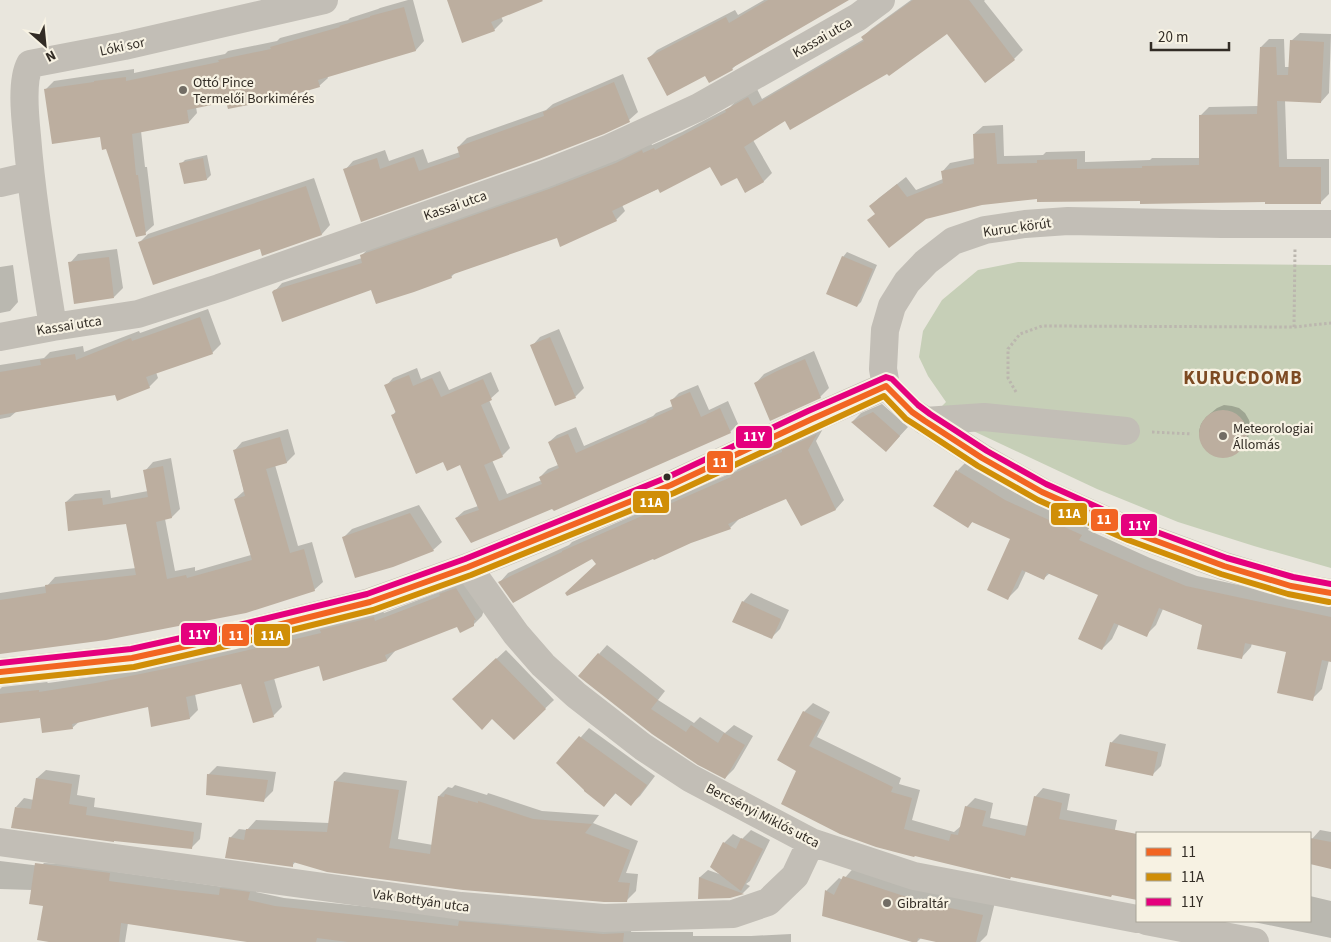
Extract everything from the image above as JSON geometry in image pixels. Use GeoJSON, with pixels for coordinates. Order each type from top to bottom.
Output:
{"type":"FeatureCollection","features":[{"type":"Feature","properties":{"kind":"street","name":"Lóki sor"},"geometry":{"type":"LineString","coordinates":[[30,176],[24,108],[26,71],[30,64],[124,46],[324,0]]}},
{"type":"Feature","properties":{"kind":"street","name":"Kassai utca"},"geometry":{"type":"LineString","coordinates":[[0,337],[53,326],[138,314],[219,288],[525,181],[610,148],[699,107],[858,17],[881,0]]}},
{"type":"Feature","properties":{"kind":"street"},"geometry":{"type":"LineString","coordinates":[[0,182],[30,176],[53,326]]}},
{"type":"Feature","properties":{"kind":"street","name":"Kuruc körút"},"geometry":{"type":"LineString","coordinates":[[886,386],[883,369],[885,330],[892,306],[907,282],[926,262],[953,241],[985,230],[1025,224],[1068,221],[1331,224]]}},
{"type":"Feature","properties":{"kind":"street"},"geometry":{"type":"LineString","coordinates":[[0,672],[132,658],[233,636],[370,602],[468,567],[671,485],[886,386],[925,422],[982,458],[1042,492],[1132,532],[1224,566],[1291,586],[1331,593]]}},
{"type":"Feature","properties":{"kind":"street"},"geometry":{"type":"LineString","coordinates":[[925,422],[984,417],[1126,431]]}},
{"type":"Feature","properties":{"kind":"street","name":"Bercsényi Miklós utca"},"geometry":{"type":"LineString","coordinates":[[468,567],[516,634],[543,665],[576,695],[643,747],[690,778],[811,842],[914,876],[1136,919]]}},
{"type":"Feature","properties":{"kind":"street","name":"Vak Bottyán utca"},"geometry":{"type":"LineString","coordinates":[[0,842],[460,906],[604,918],[733,914],[768,902],[795,876],[811,842]]}},
{"type":"Feature","properties":{"kind":"street"},"geometry":{"type":"LineString","coordinates":[[1151,922],[1255,942]]}},
{"type":"Feature","properties":{"kind":"path"},"geometry":{"type":"LineString","coordinates":[[1294,327],[1296,224]]}},
{"type":"Feature","properties":{"kind":"path"},"geometry":{"type":"LineString","coordinates":[[1019,396],[1008,378],[1008,349],[1020,334],[1042,326],[1294,327],[1331,323]]}},
{"type":"Feature","properties":{"kind":"green space"},"geometry":{"type":"Polygon","coordinates":[[[1018,262],[1331,265],[1331,568],[1178,522],[1097,489],[935,413],[946,402],[928,376],[919,357],[923,331],[942,300],[978,270],[1018,262]]]}},
{"type":"Feature","properties":{"kind":"building"},"geometry":{"type":"Polygon","coordinates":[[[447,0],[543,1],[491,22],[495,31],[462,43],[447,0]]]}},
{"type":"Feature","properties":{"kind":"building"},"geometry":{"type":"Polygon","coordinates":[[[768,0],[849,0],[709,83],[705,76],[667,96],[647,58],[726,17],[729,23],[768,0]]]}},
{"type":"Feature","properties":{"kind":"building"},"geometry":{"type":"Polygon","coordinates":[[[913,0],[969,0],[1015,60],[985,83],[947,34],[889,76],[887,74],[790,130],[785,121],[744,147],[764,182],[745,193],[737,178],[721,186],[710,167],[660,193],[658,189],[612,211],[617,221],[560,247],[557,238],[451,275],[452,278],[414,292],[376,304],[371,290],[282,322],[272,292],[274,290],[362,263],[360,255],[549,189],[616,163],[642,150],[643,153],[654,148],[655,150],[726,112],[725,110],[748,97],[753,106],[864,41],[861,37],[913,0]]]}},
{"type":"Feature","properties":{"kind":"building"},"geometry":{"type":"Polygon","coordinates":[[[404,7],[416,51],[318,80],[320,87],[269,102],[228,109],[226,102],[187,110],[189,123],[132,134],[136,175],[138,175],[146,235],[136,237],[106,149],[102,150],[100,137],[52,144],[44,89],[126,77],[126,81],[219,62],[218,60],[271,49],[270,47],[404,7]]]}},
{"type":"Feature","properties":{"kind":"building"},"geometry":{"type":"Polygon","coordinates":[[[1290,40],[1324,42],[1321,103],[1277,101],[1279,167],[1321,167],[1321,204],[1265,204],[1265,202],[1140,204],[1140,201],[1037,202],[1037,199],[982,205],[926,219],[889,248],[867,220],[875,214],[869,206],[897,184],[907,197],[943,183],[941,171],[974,164],[973,134],[995,133],[997,164],[1077,159],[1077,169],[1199,165],[1199,115],[1257,114],[1260,47],[1276,47],[1277,75],[1288,75],[1290,40]]]}},
{"type":"Feature","properties":{"kind":"building"},"geometry":{"type":"Polygon","coordinates":[[[614,82],[630,122],[539,159],[361,222],[343,169],[377,158],[380,169],[414,157],[419,171],[460,157],[457,147],[544,116],[543,112],[614,82]]]}},
{"type":"Feature","properties":{"kind":"building"},"geometry":{"type":"Polygon","coordinates":[[[203,158],[207,180],[184,184],[179,163],[203,158]]]}},
{"type":"Feature","properties":{"kind":"building"},"geometry":{"type":"Polygon","coordinates":[[[306,186],[322,235],[262,256],[260,249],[153,285],[138,242],[306,186]]]}},
{"type":"Feature","properties":{"kind":"building"},"geometry":{"type":"Polygon","coordinates":[[[842,256],[873,269],[857,307],[826,294],[842,256]]]}},
{"type":"Feature","properties":{"kind":"building"},"geometry":{"type":"Polygon","coordinates":[[[109,257],[114,298],[74,304],[68,262],[109,257]]]}},
{"type":"Feature","properties":{"kind":"building"},"geometry":{"type":"Polygon","coordinates":[[[200,317],[213,354],[146,377],[150,388],[117,401],[115,395],[0,415],[0,372],[41,365],[40,360],[75,354],[76,360],[131,338],[132,341],[200,317]]]}},
{"type":"Feature","properties":{"kind":"building"},"geometry":{"type":"Polygon","coordinates":[[[550,337],[576,398],[555,406],[530,345],[550,337]]]}},
{"type":"Feature","properties":{"kind":"building"},"geometry":{"type":"Polygon","coordinates":[[[805,359],[821,398],[770,421],[754,383],[805,359]]]}},
{"type":"Feature","properties":{"kind":"building"},"geometry":{"type":"Polygon","coordinates":[[[409,375],[413,386],[432,378],[441,397],[483,379],[492,400],[481,405],[503,457],[484,465],[499,501],[542,484],[539,477],[559,468],[548,442],[568,434],[576,453],[673,409],[670,400],[690,392],[701,417],[720,408],[731,433],[554,511],[552,509],[471,543],[455,518],[479,510],[460,465],[447,471],[443,462],[416,474],[391,415],[396,413],[384,385],[409,375]]]}},
{"type":"Feature","properties":{"kind":"building","name":"Meteorologiai Állomás"},"geometry":{"type":"Polygon","coordinates":[[[1218,410],[1228,410],[1237,414],[1243,420],[1246,425],[1246,443],[1237,454],[1228,458],[1218,458],[1209,454],[1203,448],[1199,439],[1199,429],[1203,420],[1209,414],[1218,410]]]}},
{"type":"Feature","properties":{"kind":"building"},"geometry":{"type":"Polygon","coordinates":[[[873,412],[900,436],[886,452],[851,422],[873,412]]]}},
{"type":"Feature","properties":{"kind":"building"},"geometry":{"type":"Polygon","coordinates":[[[817,434],[808,450],[836,510],[801,526],[786,499],[728,524],[731,529],[691,543],[567,596],[565,593],[596,564],[592,559],[513,603],[498,582],[562,551],[731,477],[730,475],[817,434]]]}},
{"type":"Feature","properties":{"kind":"building"},"geometry":{"type":"Polygon","coordinates":[[[280,437],[287,463],[266,469],[290,553],[304,549],[315,591],[246,613],[106,640],[0,654],[0,600],[46,593],[45,585],[136,575],[126,524],[68,531],[65,502],[102,498],[103,505],[148,497],[143,470],[163,466],[172,518],[156,522],[167,579],[186,575],[187,578],[252,560],[234,499],[245,496],[233,450],[280,437]]]}},
{"type":"Feature","properties":{"kind":"building"},"geometry":{"type":"Polygon","coordinates":[[[956,470],[1005,500],[1082,535],[1079,540],[1186,586],[1331,617],[1331,662],[1322,660],[1313,701],[1277,693],[1286,652],[1245,643],[1242,659],[1197,649],[1202,625],[1159,608],[1147,637],[1114,623],[1102,650],[1078,639],[1098,595],[1047,573],[1044,580],[1022,570],[1008,600],[987,590],[1010,539],[972,522],[968,528],[933,506],[956,470]]]}},
{"type":"Feature","properties":{"kind":"building"},"geometry":{"type":"Polygon","coordinates":[[[410,513],[434,551],[393,567],[355,578],[342,537],[410,513]]]}},
{"type":"Feature","properties":{"kind":"building"},"geometry":{"type":"Polygon","coordinates":[[[456,588],[476,620],[474,620],[474,626],[460,633],[457,627],[385,655],[387,661],[323,681],[319,666],[264,682],[274,717],[253,723],[241,684],[186,697],[190,719],[151,727],[148,707],[72,724],[73,729],[42,733],[40,718],[0,723],[0,694],[39,690],[39,692],[96,683],[184,665],[321,633],[320,630],[374,617],[375,621],[456,588]]]}},
{"type":"Feature","properties":{"kind":"building"},"geometry":{"type":"Polygon","coordinates":[[[742,601],[781,619],[772,639],[732,622],[742,601]]]}},
{"type":"Feature","properties":{"kind":"building"},"geometry":{"type":"Polygon","coordinates":[[[598,653],[658,700],[651,709],[686,732],[691,725],[718,743],[724,733],[745,745],[725,779],[698,765],[652,734],[578,676],[598,653]]]}},
{"type":"Feature","properties":{"kind":"building"},"geometry":{"type":"Polygon","coordinates":[[[496,658],[546,709],[514,740],[492,719],[482,730],[452,699],[496,658]]]}},
{"type":"Feature","properties":{"kind":"building"},"geometry":{"type":"Polygon","coordinates":[[[803,711],[823,721],[809,746],[893,787],[891,792],[912,798],[904,829],[949,841],[951,834],[958,835],[965,806],[986,811],[982,826],[1025,836],[1034,796],[1062,803],[1059,819],[1136,834],[1136,900],[1112,895],[1111,897],[1011,877],[1010,879],[876,847],[840,834],[781,804],[796,771],[777,760],[803,711]]]}},
{"type":"Feature","properties":{"kind":"building"},"geometry":{"type":"Polygon","coordinates":[[[579,736],[647,785],[631,806],[615,793],[604,807],[584,791],[556,763],[579,736]]]}},
{"type":"Feature","properties":{"kind":"building"},"geometry":{"type":"Polygon","coordinates":[[[1110,742],[1158,752],[1153,776],[1105,766],[1110,742]]]}},
{"type":"Feature","properties":{"kind":"building"},"geometry":{"type":"Polygon","coordinates":[[[207,774],[268,780],[264,802],[206,795],[207,774]]]}},
{"type":"Feature","properties":{"kind":"building"},"geometry":{"type":"Polygon","coordinates":[[[36,778],[72,784],[69,804],[87,807],[86,815],[194,832],[192,849],[114,842],[11,828],[15,807],[31,809],[36,778]]]}},
{"type":"Feature","properties":{"kind":"building"},"geometry":{"type":"Polygon","coordinates":[[[334,781],[399,790],[389,848],[430,854],[438,796],[444,797],[445,794],[478,803],[478,801],[533,819],[592,824],[585,833],[630,850],[618,882],[630,883],[627,902],[604,902],[463,890],[327,872],[293,862],[293,867],[225,858],[229,837],[244,840],[246,829],[327,832],[334,781]]]}},
{"type":"Feature","properties":{"kind":"building"},"geometry":{"type":"Polygon","coordinates":[[[741,838],[763,849],[741,891],[710,867],[723,842],[736,849],[741,838]]]}},
{"type":"Feature","properties":{"kind":"building"},"geometry":{"type":"Polygon","coordinates":[[[1311,838],[1331,842],[1331,869],[1311,864],[1311,838]]]}},
{"type":"Feature","properties":{"kind":"building"},"geometry":{"type":"Polygon","coordinates":[[[35,863],[110,873],[109,881],[175,890],[219,895],[220,888],[250,892],[248,900],[275,906],[458,926],[459,921],[603,934],[624,933],[623,942],[348,942],[317,938],[316,942],[247,942],[121,923],[119,942],[49,942],[37,940],[43,906],[29,904],[35,863]]]}},
{"type":"Feature","properties":{"kind":"building"},"geometry":{"type":"Polygon","coordinates":[[[843,876],[922,902],[983,915],[976,942],[936,942],[918,938],[917,942],[912,942],[822,916],[825,890],[834,895],[843,876]]]}},
{"type":"Feature","properties":{"kind":"building"},"geometry":{"type":"Polygon","coordinates":[[[699,877],[744,894],[730,898],[698,899],[699,877]]]}},
{"type":"Feature","properties":{"kind":"transit line","name":"11Y"},"geometry":{"type":"LineString","coordinates":[[0,663],[131,649],[367,594],[465,559],[668,477],[808,411],[886,377],[892,379],[918,405],[930,414],[987,451],[1046,484],[1135,524],[1227,558],[1293,577],[1331,584]]}},
{"type":"Feature","properties":{"kind":"transit line","name":"11"},"geometry":{"type":"LineString","coordinates":[[0,672],[132,658],[233,636],[370,602],[468,567],[671,485],[886,386],[912,412],[925,421],[982,458],[1042,492],[1132,532],[1224,566],[1291,586],[1331,593]]}},
{"type":"Feature","properties":{"kind":"transit line","name":"11A"},"geometry":{"type":"LineString","coordinates":[[1,681],[134,667],[373,610],[471,575],[674,493],[884,396],[906,419],[978,466],[1038,500],[1128,540],[1221,574],[1288,594],[1329,602]]}},
{"type":"Feature","properties":{"kind":"place","name":"Ottó Pince Termelői Borkimérés"},"geometry":{"type":"Point","coordinates":[183,90]}},
{"type":"Feature","properties":{"kind":"place","name":"Meteorologiai Állomás"},"geometry":{"type":"Point","coordinates":[1223,436]}},
{"type":"Feature","properties":{"kind":"place","name":"Gibraltár"},"geometry":{"type":"Point","coordinates":[887,903]}},
{"type":"Feature","properties":{"kind":"district","name":"KURUCDOMB"},"geometry":{"type":"Point","coordinates":[1243,377]}}]}
